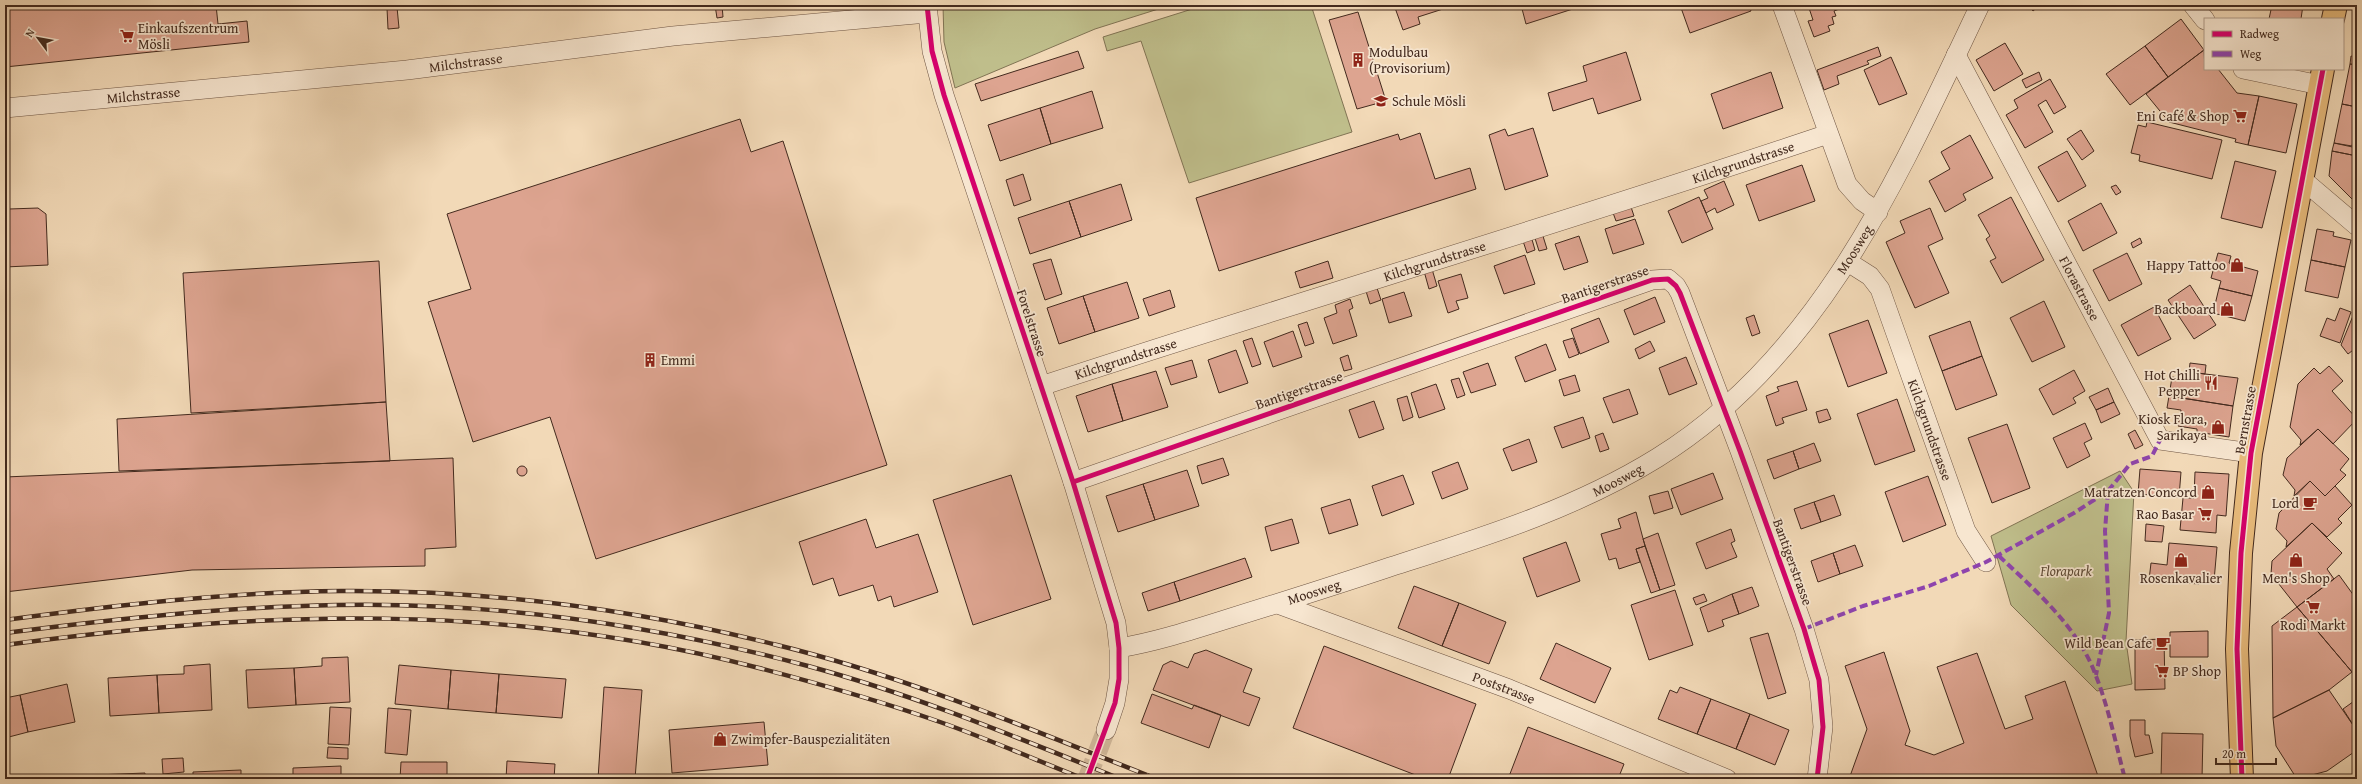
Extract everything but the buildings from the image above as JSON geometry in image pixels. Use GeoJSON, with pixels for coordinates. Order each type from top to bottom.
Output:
{"type":"FeatureCollection","features":[{"type":"Feature","properties":{"kind":"main road"},"geometry":{"type":"LineString","coordinates":[[2333,18],[2336,5]]}},
{"type":"Feature","properties":{"kind":"main road","name":"Bernstrasse"},"geometry":{"type":"LineString","coordinates":[[2242,779],[2237,649],[2241,553],[2251,453],[2322,77]]}},
{"type":"Feature","properties":{"kind":"street"},"geometry":{"type":"LineString","coordinates":[[1782,5],[1847,184],[1862,201],[1878,212]]}},
{"type":"Feature","properties":{"kind":"street","name":"Moosweg"},"geometry":{"type":"LineString","coordinates":[[1120,648],[1150,642],[1278,604],[1462,543],[1566,506],[1656,459],[1724,410],[1802,327],[1848,262],[1878,212],[1980,5]]}},
{"type":"Feature","properties":{"kind":"street"},"geometry":{"type":"LineString","coordinates":[[2193,5],[2204,19]]}},
{"type":"Feature","properties":{"kind":"street","name":"Milchstrasse"},"geometry":{"type":"LineString","coordinates":[[5,108],[407,70],[673,36],[927,9]]}},
{"type":"Feature","properties":{"kind":"street","name":"Forelstrasse"},"geometry":{"type":"LineString","coordinates":[[927,9],[932,51],[944,95],[1073,482],[1108,593],[1116,623],[1120,648]]}},
{"type":"Feature","properties":{"kind":"street","name":"Florastrasse"},"geometry":{"type":"LineString","coordinates":[[1956,55],[2160,440],[2251,453]]}},
{"type":"Feature","properties":{"kind":"street"},"geometry":{"type":"LineString","coordinates":[[2253,70],[2322,77]]}},
{"type":"Feature","properties":{"kind":"street","name":"Kilchgrundstrasse"},"geometry":{"type":"LineString","coordinates":[[1041,386],[1216,329],[1715,172],[1828,134]]}},
{"type":"Feature","properties":{"kind":"street"},"geometry":{"type":"LineString","coordinates":[[2302,180],[2357,226]]}},
{"type":"Feature","properties":{"kind":"street","name":"Kilchgrundstrasse"},"geometry":{"type":"LineString","coordinates":[[1848,262],[1870,276],[1880,289],[1966,531],[1986,562]]}},
{"type":"Feature","properties":{"kind":"street","name":"Bantigerstrasse"},"geometry":{"type":"LineString","coordinates":[[1073,482],[1658,278],[1672,282],[1680,292],[1724,410],[1798,614],[1819,680],[1823,727],[1817,779]]}},
{"type":"Feature","properties":{"kind":"street","name":"Poststrasse"},"geometry":{"type":"LineString","coordinates":[[1278,604],[1509,689],[1727,779]]}},
{"type":"Feature","properties":{"kind":"street"},"geometry":{"type":"LineString","coordinates":[[1106,730],[1115,703],[1119,679],[1120,648]]}},
{"type":"Feature","properties":{"kind":"green space"},"geometry":{"type":"Polygon","coordinates":[[[943,5],[1171,5],[1095,29],[955,88],[944,42],[943,5]]]}},
{"type":"Feature","properties":{"kind":"green space"},"geometry":{"type":"Polygon","coordinates":[[[1205,5],[1311,5],[1352,132],[1189,183],[1141,41],[1107,51],[1103,37],[1205,5]]]}},
{"type":"Feature","properties":{"kind":"green space","name":"Florapark"},"geometry":{"type":"Polygon","coordinates":[[[2120,471],[2134,492],[2126,641],[2132,684],[2097,691],[2011,605],[1991,536],[2120,471]]]}},
{"type":"Feature","properties":{"kind":"tunnel"},"geometry":{"type":"LineString","coordinates":[[1087,779],[1106,730]]}},
{"type":"Feature","properties":{"kind":"railway"},"geometry":{"type":"LineString","coordinates":[[5,620],[173,600],[300,592],[342,591],[452,594],[561,604],[670,621],[724,632],[826,658],[969,706],[1157,779]]}},
{"type":"Feature","properties":{"kind":"railway"},"geometry":{"type":"LineString","coordinates":[[5,633],[170,614],[295,606],[397,605],[516,612],[575,619],[692,639],[750,651],[808,666],[888,690],[966,718],[1121,779]]}},
{"type":"Feature","properties":{"kind":"railway"},"geometry":{"type":"LineString","coordinates":[[5,645],[100,633],[289,619],[383,619],[477,622],[571,632],[665,647],[759,668],[827,687],[940,722],[994,742],[1084,779]]}},
{"type":"Feature","properties":{"kind":"marked path"},"geometry":{"type":"LineString","coordinates":[[2108,491],[2130,464],[2152,456],[2160,440]]}},
{"type":"Feature","properties":{"kind":"marked path"},"geometry":{"type":"LineString","coordinates":[[1804,629],[1863,606],[1929,586],[1986,562],[2074,513],[2108,491],[2105,531],[2109,613],[2096,675]]}},
{"type":"Feature","properties":{"kind":"marked path"},"geometry":{"type":"LineString","coordinates":[[1999,556],[2055,611],[2079,642],[2096,676],[2105,701],[2125,779]]}},
{"type":"Feature","properties":{"kind":"cycle path"},"geometry":{"type":"LineString","coordinates":[[927,5],[932,51],[944,95],[1073,482],[1116,623],[1119,648],[1119,679],[1115,703],[1087,779]]}},
{"type":"Feature","properties":{"kind":"cycle path"},"geometry":{"type":"LineString","coordinates":[[2242,779],[2237,649],[2241,553],[2251,453],[2323,70]]}},
{"type":"Feature","properties":{"kind":"cycle path"},"geometry":{"type":"LineString","coordinates":[[1073,482],[1652,280],[1668,279],[1676,286],[1680,293],[1740,451],[1804,629],[1819,680],[1823,727],[1817,779]]}},
{"type":"Feature","properties":{"kind":"place","name":"Einkaufszentrum Mösli"},"geometry":{"type":"Point","coordinates":[127,36]}},
{"type":"Feature","properties":{"kind":"place","name":"Modulbau (Provisorium)"},"geometry":{"type":"Point","coordinates":[1358,60]}},
{"type":"Feature","properties":{"kind":"place","name":"Schule Mösli"},"geometry":{"type":"Point","coordinates":[1381,101]}},
{"type":"Feature","properties":{"kind":"place","name":"Eni Café & Shop"},"geometry":{"type":"Point","coordinates":[2240,116]}},
{"type":"Feature","properties":{"kind":"place","name":"Happy Tattoo"},"geometry":{"type":"Point","coordinates":[2237,265]}},
{"type":"Feature","properties":{"kind":"place","name":"Backboard"},"geometry":{"type":"Point","coordinates":[2227,309]}},
{"type":"Feature","properties":{"kind":"place","name":"Emmi"},"geometry":{"type":"Point","coordinates":[650,360]}},
{"type":"Feature","properties":{"kind":"place","name":"Hot Chilli Pepper"},"geometry":{"type":"Point","coordinates":[2211,383]}},
{"type":"Feature","properties":{"kind":"place","name":"Kiosk Flora, Sarikaya"},"geometry":{"type":"Point","coordinates":[2218,427]}},
{"type":"Feature","properties":{"kind":"place","name":"Matratzen Concord"},"geometry":{"type":"Point","coordinates":[2208,492]}},
{"type":"Feature","properties":{"kind":"place","name":"Lord"},"geometry":{"type":"Point","coordinates":[2310,503]}},
{"type":"Feature","properties":{"kind":"place","name":"Rao Basar"},"geometry":{"type":"Point","coordinates":[2205,514]}},
{"type":"Feature","properties":{"kind":"place","name":"Rosenkavalier"},"geometry":{"type":"Point","coordinates":[2181,560]}},
{"type":"Feature","properties":{"kind":"place","name":"Men's Shop"},"geometry":{"type":"Point","coordinates":[2296,560]}},
{"type":"Feature","properties":{"kind":"place","name":"Rodi Markt"},"geometry":{"type":"Point","coordinates":[2313,607]}},
{"type":"Feature","properties":{"kind":"place","name":"Wild Bean Cafe"},"geometry":{"type":"Point","coordinates":[2163,643]}},
{"type":"Feature","properties":{"kind":"place","name":"BP Shop"},"geometry":{"type":"Point","coordinates":[2162,671]}},
{"type":"Feature","properties":{"kind":"place","name":"Zwimpfer-Bauspezialitäten"},"geometry":{"type":"Point","coordinates":[720,739]}}]}
